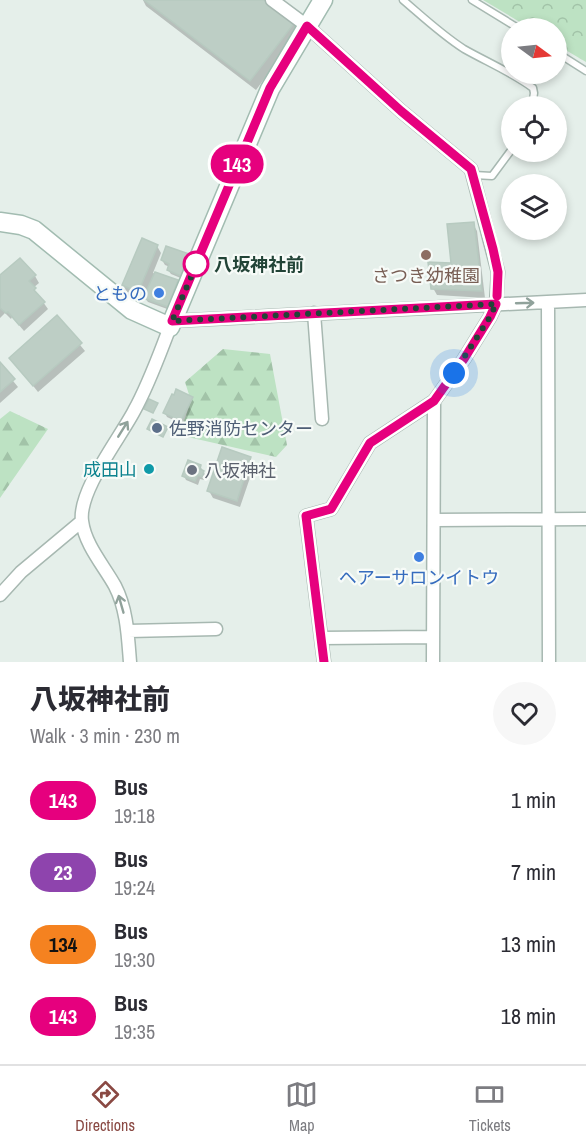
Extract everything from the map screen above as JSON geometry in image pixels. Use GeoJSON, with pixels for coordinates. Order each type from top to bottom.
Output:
{"type":"FeatureCollection","features":[{"type":"Feature","properties":{"kind":"street"},"geometry":{"type":"LineString","coordinates":[[272,0],[307,26],[401,111],[471,169],[498,272],[496,304],[490,317],[434,401],[370,443],[331,509],[306,516],[324,662]]}},
{"type":"Feature","properties":{"kind":"street"},"geometry":{"type":"LineString","coordinates":[[130,662],[128,631],[116,588],[88,540],[82,513],[93,479],[134,411],[270,88],[323,0]]}},
{"type":"Feature","properties":{"kind":"street"},"geometry":{"type":"LineString","coordinates":[[0,222],[21,225],[34,230],[132,310],[153,321],[171,324],[314,313],[586,300]]}},
{"type":"Feature","properties":{"kind":"street"},"geometry":{"type":"LineString","coordinates":[[548,302],[549,662]]}},
{"type":"Feature","properties":{"kind":"street"},"geometry":{"type":"LineString","coordinates":[[314,313],[322,418]]}},
{"type":"Feature","properties":{"kind":"street"},"geometry":{"type":"LineString","coordinates":[[433,662],[434,401]]}},
{"type":"Feature","properties":{"kind":"street"},"geometry":{"type":"LineString","coordinates":[[435,520],[586,519]]}},
{"type":"Feature","properties":{"kind":"street"},"geometry":{"type":"LineString","coordinates":[[0,595],[21,572],[82,521]]}},
{"type":"Feature","properties":{"kind":"street"},"geometry":{"type":"LineString","coordinates":[[128,631],[216,629]]}},
{"type":"Feature","properties":{"kind":"street"},"geometry":{"type":"LineString","coordinates":[[321,638],[433,637]]}},
{"type":"Feature","properties":{"kind":"lane"},"geometry":{"type":"LineString","coordinates":[[403,0],[436,29],[463,48],[533,88],[534,96]]}},
{"type":"Feature","properties":{"kind":"lane"},"geometry":{"type":"LineString","coordinates":[[472,0],[502,18]]}},
{"type":"Feature","properties":{"kind":"lane"},"geometry":{"type":"LineString","coordinates":[[567,59],[586,71]]}},
{"type":"Feature","properties":{"kind":"lane"},"geometry":{"type":"LineString","coordinates":[[474,175],[492,176],[502,162]]}},
{"type":"Feature","properties":{"kind":"green space"},"geometry":{"type":"Polygon","coordinates":[[[483,0],[586,0],[586,62],[567,51],[567,18],[513,18],[483,0]]]}},
{"type":"Feature","properties":{"kind":"green space"},"geometry":{"type":"Polygon","coordinates":[[[223,349],[270,354],[287,445],[276,457],[179,435],[191,401],[185,382],[223,349]]]}},
{"type":"Feature","properties":{"kind":"green space"},"geometry":{"type":"Polygon","coordinates":[[[10,411],[48,429],[0,498],[0,419],[10,411]]]}},
{"type":"Feature","properties":{"kind":"building"},"geometry":{"type":"Polygon","coordinates":[[[144,0],[265,0],[295,22],[250,81],[144,0]]]}},
{"type":"Feature","properties":{"kind":"building"},"geometry":{"type":"Polygon","coordinates":[[[474,222],[482,291],[431,289],[428,262],[451,263],[447,224],[474,222]]]}},
{"type":"Feature","properties":{"kind":"building"},"geometry":{"type":"Polygon","coordinates":[[[142,238],[158,245],[140,288],[135,285],[133,290],[122,285],[142,238]]]}},
{"type":"Feature","properties":{"kind":"building"},"geometry":{"type":"Polygon","coordinates":[[[166,246],[189,254],[181,276],[167,270],[169,264],[161,260],[166,246]]]}},
{"type":"Feature","properties":{"kind":"building"},"geometry":{"type":"Polygon","coordinates":[[[20,258],[36,275],[29,281],[45,302],[19,325],[8,312],[0,308],[0,275],[20,258]]]}},
{"type":"Feature","properties":{"kind":"building"},"geometry":{"type":"Polygon","coordinates":[[[155,272],[178,280],[168,307],[143,298],[155,272]]]}},
{"type":"Feature","properties":{"kind":"building"},"geometry":{"type":"Polygon","coordinates":[[[57,315],[82,343],[33,386],[9,358],[57,315]]]}},
{"type":"Feature","properties":{"kind":"building"},"geometry":{"type":"Polygon","coordinates":[[[0,362],[15,379],[0,392],[0,362]]]}},
{"type":"Feature","properties":{"kind":"building"},"geometry":{"type":"Polygon","coordinates":[[[176,389],[193,397],[181,421],[163,413],[176,389]]]}},
{"type":"Feature","properties":{"kind":"building"},"geometry":{"type":"Polygon","coordinates":[[[149,399],[158,403],[153,413],[144,409],[149,399]]]}},
{"type":"Feature","properties":{"kind":"building"},"geometry":{"type":"Polygon","coordinates":[[[152,419],[168,427],[163,437],[147,429],[152,419]]]}},
{"type":"Feature","properties":{"kind":"building"},"geometry":{"type":"Polygon","coordinates":[[[222,447],[251,457],[237,501],[207,491],[222,447]]]}},
{"type":"Feature","properties":{"kind":"building"},"geometry":{"type":"Polygon","coordinates":[[[188,460],[201,465],[200,469],[204,471],[202,477],[198,475],[195,481],[182,476],[188,460]]]}},
{"type":"Feature","properties":{"kind":"bus line","name":"143"},"geometry":{"type":"LineString","coordinates":[[324,662],[306,516],[331,509],[370,443],[434,401],[464,359],[496,304],[172,321],[244,145],[270,88],[307,26],[401,111],[471,169],[498,272],[497,296]]}},
{"type":"Feature","properties":{"kind":"place","name":"さつき幼稚園"},"geometry":{"type":"Point","coordinates":[426,255]}},
{"type":"Feature","properties":{"kind":"place","name":"八坂神社前"},"geometry":{"type":"Point","coordinates":[196,264]}},
{"type":"Feature","properties":{"kind":"place","name":"ともの"},"geometry":{"type":"Point","coordinates":[159,293]}},
{"type":"Feature","properties":{"kind":"place","name":"佐野消防センター"},"geometry":{"type":"Point","coordinates":[157,428]}},
{"type":"Feature","properties":{"kind":"place","name":"成田山"},"geometry":{"type":"Point","coordinates":[149,469]}},
{"type":"Feature","properties":{"kind":"place","name":"八坂神社"},"geometry":{"type":"Point","coordinates":[192,470]}},
{"type":"Feature","properties":{"kind":"place","name":"ヘアーサロンイトウ"},"geometry":{"type":"Point","coordinates":[419,557]}},
{"type":"Feature","properties":{"kind":"route"},"geometry":{"type":"LineString","coordinates":[[196,264],[198,261],[172,321],[496,304],[454,373]]}}]}
